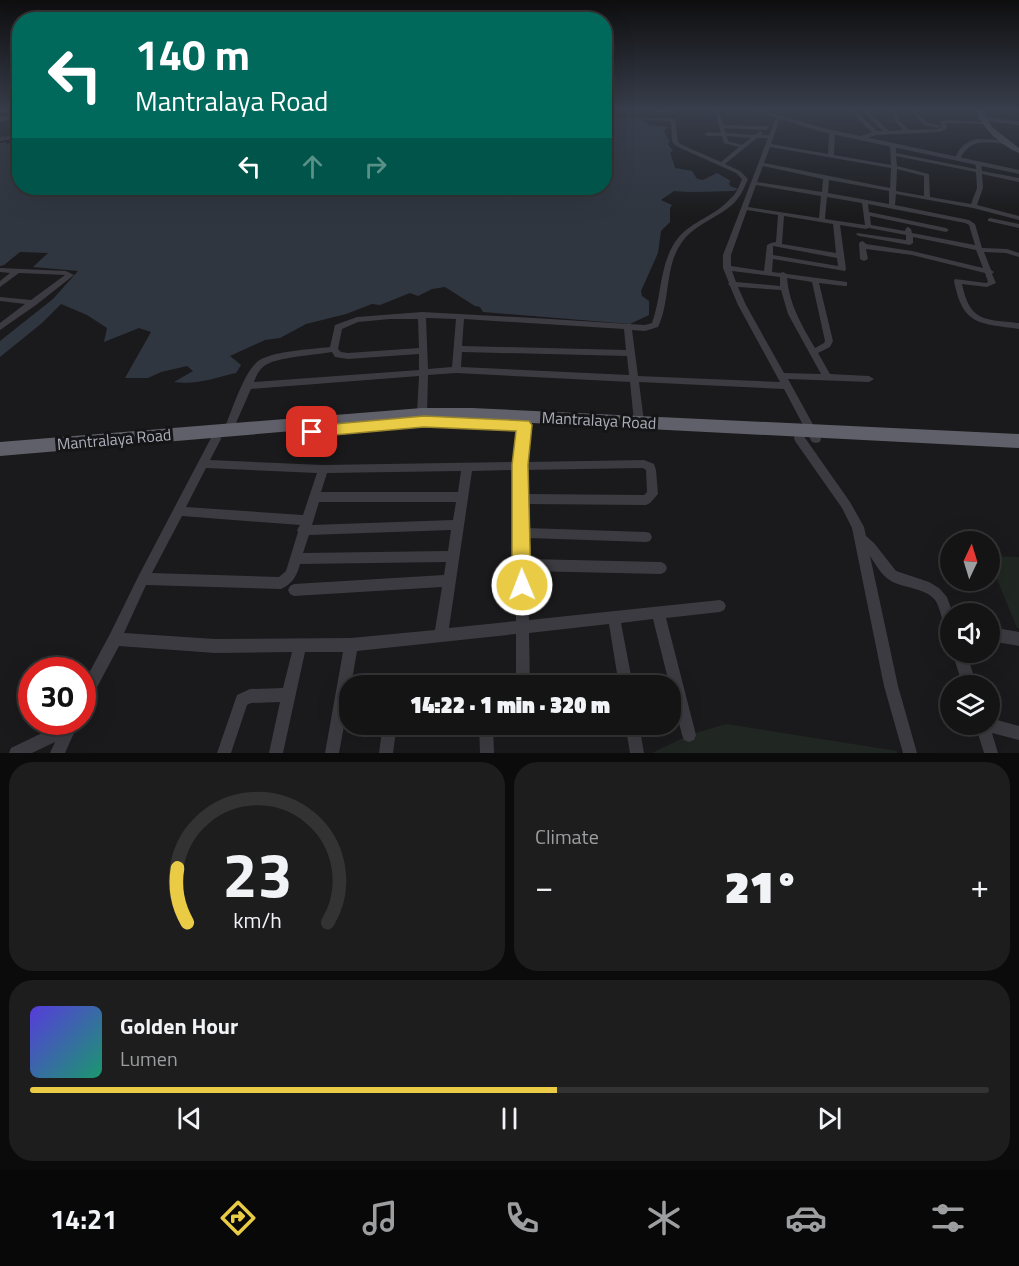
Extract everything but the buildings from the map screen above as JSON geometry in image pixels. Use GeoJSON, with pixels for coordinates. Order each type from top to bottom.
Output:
{"type":"FeatureCollection","features":[{"type":"Feature","properties":{"kind":"highway","name":"Mantralaya Road"},"geometry":{"type":"LineString","coordinates":[[0,457],[422,414],[472,414],[639,422],[809,436]]}},
{"type":"Feature","properties":{"kind":"highway","name":"Mantralaya Road"},"geometry":{"type":"LineString","coordinates":[[0,449],[424,422],[739,434],[1019,441]]}},
{"type":"Feature","properties":{"kind":"highway"},"geometry":{"type":"LineString","coordinates":[[809,436],[1019,449]]}},
{"type":"Feature","properties":{"kind":"street"},"geometry":{"type":"LineString","coordinates":[[423,351],[348,356],[338,355],[334,349],[338,327],[343,322],[422,315],[628,327],[655,325],[672,255],[679,240],[729,205],[742,188],[744,177],[722,164],[678,145]]}},
{"type":"Feature","properties":{"kind":"street"},"geometry":{"type":"LineString","coordinates":[[736,145],[744,147]]}},
{"type":"Feature","properties":{"kind":"street"},"geometry":{"type":"LineString","coordinates":[[767,145],[728,255],[727,268],[732,284],[757,334],[788,386],[809,436],[853,516],[861,539],[891,686],[910,753]]}},
{"type":"Feature","properties":{"kind":"street"},"geometry":{"type":"LineString","coordinates":[[799,145],[831,156],[927,175],[927,199]]}},
{"type":"Feature","properties":{"kind":"street"},"geometry":{"type":"LineString","coordinates":[[831,145],[831,156]]}},
{"type":"Feature","properties":{"kind":"street"},"geometry":{"type":"LineString","coordinates":[[892,206],[893,145]]}},
{"type":"Feature","properties":{"kind":"street"},"geometry":{"type":"LineString","coordinates":[[894,145],[1019,171]]}},
{"type":"Feature","properties":{"kind":"street"},"geometry":{"type":"LineString","coordinates":[[958,159],[961,149],[966,145]]}},
{"type":"Feature","properties":{"kind":"street"},"geometry":{"type":"LineString","coordinates":[[722,164],[744,147]]}},
{"type":"Feature","properties":{"kind":"street"},"geometry":{"type":"LineString","coordinates":[[894,154],[1019,180]]}},
{"type":"Feature","properties":{"kind":"street"},"geometry":{"type":"LineString","coordinates":[[973,206],[980,188],[978,163]]}},
{"type":"Feature","properties":{"kind":"street"},"geometry":{"type":"LineString","coordinates":[[760,164],[927,199],[973,206],[1019,218]]}},
{"type":"Feature","properties":{"kind":"street"},"geometry":{"type":"LineString","coordinates":[[785,185],[789,170]]}},
{"type":"Feature","properties":{"kind":"street"},"geometry":{"type":"LineString","coordinates":[[822,221],[826,178]]}},
{"type":"Feature","properties":{"kind":"street"},"geometry":{"type":"LineString","coordinates":[[754,183],[865,201],[970,222],[990,272],[991,284],[958,281],[968,313],[976,320],[1019,326]]}},
{"type":"Feature","properties":{"kind":"street"},"geometry":{"type":"LineString","coordinates":[[865,201],[868,226]]}},
{"type":"Feature","properties":{"kind":"street"},"geometry":{"type":"LineString","coordinates":[[744,208],[836,223],[910,243]]}},
{"type":"Feature","properties":{"kind":"street"},"geometry":{"type":"LineString","coordinates":[[867,213],[946,230]]}},
{"type":"Feature","properties":{"kind":"street"},"geometry":{"type":"LineString","coordinates":[[779,244],[781,214]]}},
{"type":"Feature","properties":{"kind":"street"},"geometry":{"type":"LineString","coordinates":[[946,217],[948,241]]}},
{"type":"Feature","properties":{"kind":"street"},"geometry":{"type":"LineString","coordinates":[[990,220],[1019,226]]}},
{"type":"Feature","properties":{"kind":"street"},"geometry":{"type":"LineString","coordinates":[[907,222],[912,253]]}},
{"type":"Feature","properties":{"kind":"street"},"geometry":{"type":"LineString","coordinates":[[769,256],[843,268],[836,223]]}},
{"type":"Feature","properties":{"kind":"street"},"geometry":{"type":"LineString","coordinates":[[858,230],[868,226],[1019,255]]}},
{"type":"Feature","properties":{"kind":"street"},"geometry":{"type":"LineString","coordinates":[[858,230],[864,259]]}},
{"type":"Feature","properties":{"kind":"street"},"geometry":{"type":"LineString","coordinates":[[768,272],[770,245],[779,244],[840,256]]}},
{"type":"Feature","properties":{"kind":"street"},"geometry":{"type":"LineString","coordinates":[[862,246],[912,253],[990,272]]}},
{"type":"Feature","properties":{"kind":"street"},"geometry":{"type":"LineString","coordinates":[[727,268],[844,284]]}},
{"type":"Feature","properties":{"kind":"street"},"geometry":{"type":"LineString","coordinates":[[0,270],[70,274],[0,327]]}},
{"type":"Feature","properties":{"kind":"street"},"geometry":{"type":"LineString","coordinates":[[0,285],[17,271]]}},
{"type":"Feature","properties":{"kind":"street"},"geometry":{"type":"LineString","coordinates":[[783,274],[783,288],[787,304],[815,351],[826,376]]}},
{"type":"Feature","properties":{"kind":"street"},"geometry":{"type":"LineString","coordinates":[[815,280],[829,341],[827,345],[815,351]]}},
{"type":"Feature","properties":{"kind":"street"},"geometry":{"type":"LineString","coordinates":[[732,284],[783,288]]}},
{"type":"Feature","properties":{"kind":"street"},"geometry":{"type":"LineString","coordinates":[[0,299],[33,303]]}},
{"type":"Feature","properties":{"kind":"street"},"geometry":{"type":"LineString","coordinates":[[422,315],[424,372],[422,414]]}},
{"type":"Feature","properties":{"kind":"street"},"geometry":{"type":"LineString","coordinates":[[456,370],[460,317]]}},
{"type":"Feature","properties":{"kind":"street"},"geometry":{"type":"LineString","coordinates":[[628,327],[639,422]]}},
{"type":"Feature","properties":{"kind":"street"},"geometry":{"type":"LineString","coordinates":[[96,675],[143,579],[257,367],[269,360],[334,349]]}},
{"type":"Feature","properties":{"kind":"street"},"geometry":{"type":"LineString","coordinates":[[458,349],[630,353]]}},
{"type":"Feature","properties":{"kind":"street"},"geometry":{"type":"LineString","coordinates":[[247,386],[456,370],[788,386]]}},
{"type":"Feature","properties":{"kind":"street"},"geometry":{"type":"LineString","coordinates":[[782,376],[869,379]]}},
{"type":"Feature","properties":{"kind":"street"},"geometry":{"type":"LineString","coordinates":[[523,675],[520,465],[524,425]]}},
{"type":"Feature","properties":{"kind":"street"},"geometry":{"type":"LineString","coordinates":[[204,464],[323,469],[648,465],[651,470],[653,494],[646,500],[520,499]]}},
{"type":"Feature","properties":{"kind":"street"},"geometry":{"type":"LineString","coordinates":[[441,635],[467,467]]}},
{"type":"Feature","properties":{"kind":"street"},"geometry":{"type":"LineString","coordinates":[[143,579],[275,584],[287,579],[323,469]]}},
{"type":"Feature","properties":{"kind":"street"},"geometry":{"type":"LineString","coordinates":[[314,497],[462,497]]}},
{"type":"Feature","properties":{"kind":"street"},"geometry":{"type":"LineString","coordinates":[[180,511],[304,525],[458,525]]}},
{"type":"Feature","properties":{"kind":"street"},"geometry":{"type":"LineString","coordinates":[[521,533],[646,537]]}},
{"type":"Feature","properties":{"kind":"street"},"geometry":{"type":"LineString","coordinates":[[861,539],[874,550],[892,575],[927,586],[939,594],[942,603]]}},
{"type":"Feature","properties":{"kind":"street"},"geometry":{"type":"LineString","coordinates":[[295,559],[453,556]]}},
{"type":"Feature","properties":{"kind":"street"},"geometry":{"type":"LineString","coordinates":[[522,565],[661,568]]}},
{"type":"Feature","properties":{"kind":"street"},"geometry":{"type":"LineString","coordinates":[[294,590],[450,581]]}},
{"type":"Feature","properties":{"kind":"street"},"geometry":{"type":"LineString","coordinates":[[115,639],[215,646],[351,645],[720,606]]}},
{"type":"Feature","properties":{"kind":"street"},"geometry":{"type":"LineString","coordinates":[[658,613],[689,735]]}},
{"type":"Feature","properties":{"kind":"street"},"geometry":{"type":"LineString","coordinates":[[614,617],[624,675]]}},
{"type":"Feature","properties":{"kind":"street"},"geometry":{"type":"LineString","coordinates":[[1000,636],[1019,639]]}},
{"type":"Feature","properties":{"kind":"street"},"geometry":{"type":"LineString","coordinates":[[276,753],[300,645]]}},
{"type":"Feature","properties":{"kind":"street"},"geometry":{"type":"LineString","coordinates":[[348,675],[351,645]]}},
{"type":"Feature","properties":{"kind":"street"},"geometry":{"type":"LineString","coordinates":[[224,753],[242,700],[250,696],[288,695]]}},
{"type":"Feature","properties":{"kind":"street"},"geometry":{"type":"LineString","coordinates":[[1000,728],[1019,733]]}},
{"type":"Feature","properties":{"kind":"street"},"geometry":{"type":"LineString","coordinates":[[333,753],[339,730]]}},
{"type":"Feature","properties":{"kind":"street"},"geometry":{"type":"LineString","coordinates":[[16,753],[35,747],[53,735]]}},
{"type":"Feature","properties":{"kind":"street"},"geometry":{"type":"LineString","coordinates":[[57,753],[65,735]]}},
{"type":"Feature","properties":{"kind":"street"},"geometry":{"type":"LineString","coordinates":[[386,753],[388,735]]}},
{"type":"Feature","properties":{"kind":"street"},"geometry":{"type":"LineString","coordinates":[[486,735],[487,753]]}},
{"type":"Feature","properties":{"kind":"street"},"geometry":{"type":"LineString","coordinates":[[634,735],[637,753]]}},
{"type":"Feature","properties":{"kind":"street"},"geometry":{"type":"LineString","coordinates":[[986,735],[991,753]]}},
{"type":"Feature","properties":{"kind":"shaded area"},"geometry":{"type":"Polygon","coordinates":[[[0,145],[12,145],[12,195],[612,195],[612,145],[669,145],[673,151],[670,152],[675,168],[692,171],[697,179],[703,180],[717,173],[731,181],[730,186],[738,189],[734,191],[674,191],[661,200],[672,205],[670,222],[661,231],[658,253],[641,291],[642,296],[649,301],[649,315],[630,324],[483,312],[480,307],[445,287],[432,289],[418,296],[410,293],[380,305],[372,304],[346,314],[306,324],[280,338],[265,340],[230,356],[241,365],[236,373],[190,383],[174,382],[193,371],[187,366],[161,372],[148,378],[125,378],[151,332],[139,328],[104,342],[107,328],[87,315],[61,304],[42,323],[0,357],[0,341],[53,299],[78,271],[33,267],[48,253],[20,252],[0,266],[0,145]]]}},
{"type":"Feature","properties":{"kind":"shaded area"},"geometry":{"type":"Polygon","coordinates":[[[1000,556],[1019,557],[1019,628],[1017,628],[1000,586],[1000,556]]]}},
{"type":"Feature","properties":{"kind":"shaded area"},"geometry":{"type":"Polygon","coordinates":[[[726,724],[897,751],[897,753],[652,753],[689,735],[726,724]]]}},
{"type":"Feature","properties":{"kind":"route"},"geometry":{"type":"LineString","coordinates":[[312,432],[424,422],[524,425],[520,465],[522,585]]}}]}
